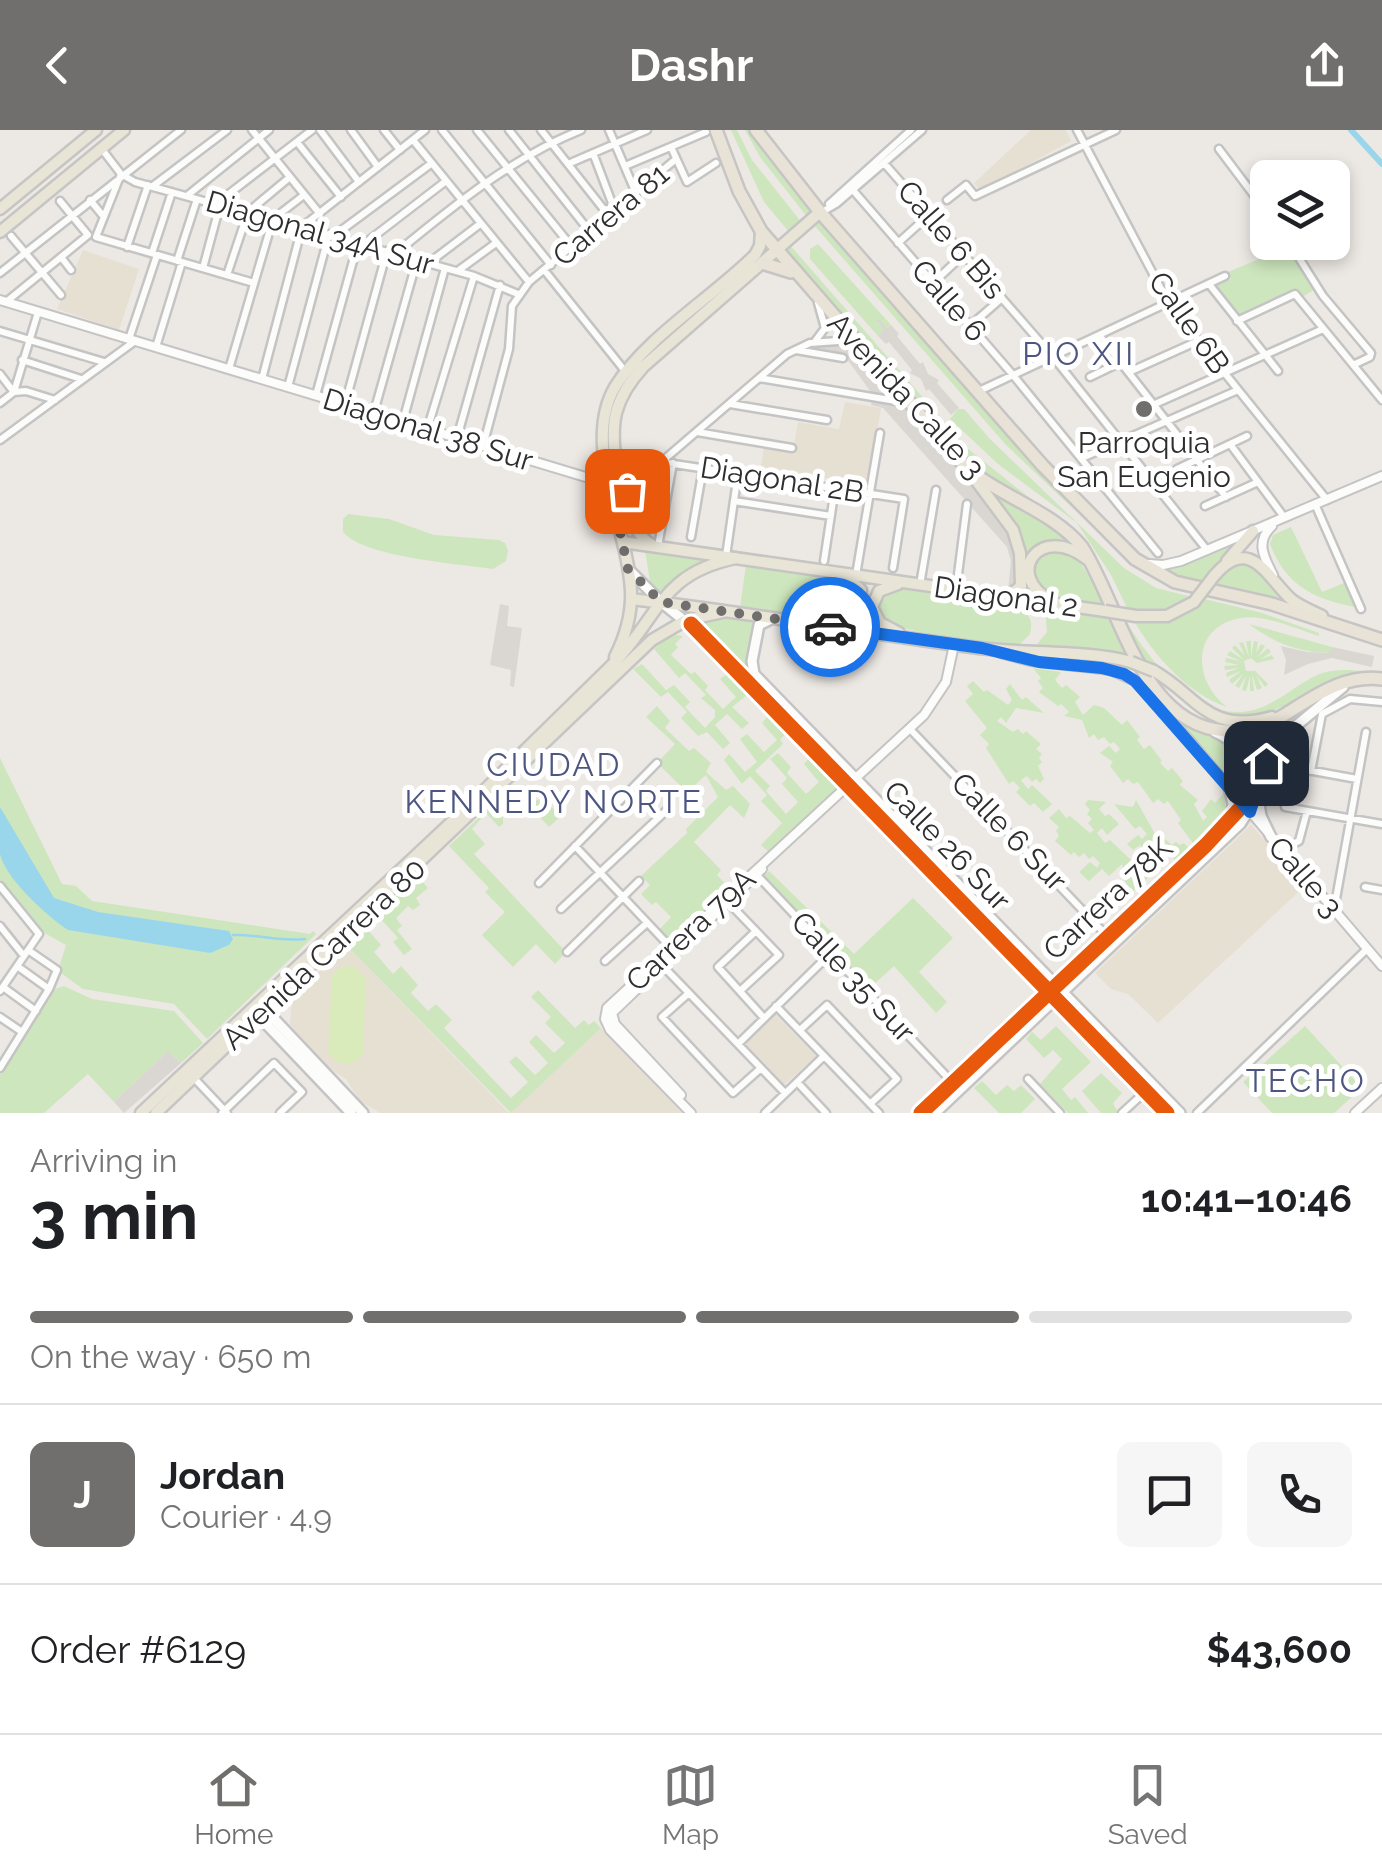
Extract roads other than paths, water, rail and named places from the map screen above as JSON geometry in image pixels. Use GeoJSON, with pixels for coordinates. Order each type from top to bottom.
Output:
{"type":"FeatureCollection","features":[{"type":"Feature","properties":{"kind":"highway","name":"Avenida Calle 3"},"geometry":{"type":"LineString","coordinates":[[711,131],[760,231],[776,251],[965,466],[1068,533],[1092,563],[1146,678],[1163,700],[1197,724]]}},
{"type":"Feature","properties":{"kind":"highway","name":"Avenida Calle 3"},"geometry":{"type":"LineString","coordinates":[[759,131],[820,212],[1053,478],[1135,560],[1175,582],[1258,600],[1382,640]]}},
{"type":"Feature","properties":{"kind":"highway"},"geometry":{"type":"LineString","coordinates":[[762,263],[776,264],[796,274]]}},
{"type":"Feature","properties":{"kind":"highway"},"geometry":{"type":"LineString","coordinates":[[1197,724],[1243,730],[1270,723],[1342,682],[1358,678],[1382,680]]}},
{"type":"Feature","properties":{"kind":"main road"},"geometry":{"type":"LineString","coordinates":[[6,234],[124,130]]}},
{"type":"Feature","properties":{"kind":"main road"},"geometry":{"type":"LineString","coordinates":[[0,209],[92,132]]}},
{"type":"Feature","properties":{"kind":"main road"},"geometry":{"type":"LineString","coordinates":[[610,668],[627,626],[631,599],[604,444],[604,418],[612,393],[626,372],[820,212]]}},
{"type":"Feature","properties":{"kind":"main road"},"geometry":{"type":"LineString","coordinates":[[658,548],[634,530],[614,444],[615,416],[641,362],[751,259],[760,246],[760,231]]}},
{"type":"Feature","properties":{"kind":"main road"},"geometry":{"type":"LineString","coordinates":[[965,466],[1007,521],[1019,546],[1020,586],[1008,598]]}},
{"type":"Feature","properties":{"kind":"main road","name":"Diagonal 2"},"geometry":{"type":"LineString","coordinates":[[623,542],[1136,616],[1167,616],[1194,602],[1253,530]]}},
{"type":"Feature","properties":{"kind":"main road"},"geometry":{"type":"LineString","coordinates":[[1057,604],[1041,595],[1031,583],[1028,569],[1035,554],[1044,547],[1064,546],[1092,563]]}},
{"type":"Feature","properties":{"kind":"main road","name":"Avenida Carrera 80"},"geometry":{"type":"LineString","coordinates":[[433,846],[610,668],[686,575],[731,557]]}},
{"type":"Feature","properties":{"kind":"main road"},"geometry":{"type":"LineString","coordinates":[[1217,573],[1231,562],[1248,560],[1264,567],[1295,602],[1344,628]]}},
{"type":"Feature","properties":{"kind":"main road","name":"Calle 26 Sur"},"geometry":{"type":"LineString","coordinates":[[628,569],[686,620],[852,782],[1180,1113]]}},
{"type":"Feature","properties":{"kind":"main road"},"geometry":{"type":"LineString","coordinates":[[793,622],[833,621],[856,614],[862,600],[861,590],[840,572]]}},
{"type":"Feature","properties":{"kind":"main road"},"geometry":{"type":"LineString","coordinates":[[917,584],[885,587],[874,599],[873,611],[884,626],[922,640]]}},
{"type":"Feature","properties":{"kind":"main road","name":"Diagonal 2"},"geometry":{"type":"LineString","coordinates":[[631,599],[954,645],[1110,657],[1154,671],[1199,708],[1229,720],[1262,720],[1296,708]]}},
{"type":"Feature","properties":{"kind":"main road","name":"Avenida Carrera 80"},"geometry":{"type":"LineString","coordinates":[[141,1113],[259,1010],[652,640],[686,620],[723,612]]}},
{"type":"Feature","properties":{"kind":"main road","name":"Calle 26 Sur"},"geometry":{"type":"LineString","coordinates":[[771,619],[760,626],[752,670],[852,782]]}},
{"type":"Feature","properties":{"kind":"main road","name":"Carrera 78K"},"geometry":{"type":"LineString","coordinates":[[921,1113],[1233,832],[1258,793],[1267,758],[1285,733],[1358,678]]}},
{"type":"Feature","properties":{"kind":"main road"},"geometry":{"type":"LineString","coordinates":[[1197,724],[1234,742],[1245,755],[1252,780],[1246,808]]}},
{"type":"Feature","properties":{"kind":"main road"},"geometry":{"type":"LineString","coordinates":[[1229,787],[1233,809],[1230,821]]}},
{"type":"Feature","properties":{"kind":"main road"},"geometry":{"type":"LineString","coordinates":[[1258,793],[1260,814],[1272,837]]}},
{"type":"Feature","properties":{"kind":"main road","name":"Carrera 78K"},"geometry":{"type":"LineString","coordinates":[[935,1113],[1107,936],[1246,808]]}},
{"type":"Feature","properties":{"kind":"main road","name":"Calle 26 Sur"},"geometry":{"type":"LineString","coordinates":[[1057,991],[1167,1113]]}},
{"type":"Feature","properties":{"kind":"main road"},"geometry":{"type":"LineString","coordinates":[[259,1010],[351,1113]]}},
{"type":"Feature","properties":{"kind":"main road"},"geometry":{"type":"LineString","coordinates":[[259,1010],[363,1113]]}},
{"type":"Feature","properties":{"kind":"main road","name":"Avenida Carrera 80"},"geometry":{"type":"LineString","coordinates":[[156,1113],[259,1010]]}},
{"type":"Feature","properties":{"kind":"street"},"geometry":{"type":"LineString","coordinates":[[0,273],[180,130]]}},
{"type":"Feature","properties":{"kind":"street"},"geometry":{"type":"LineString","coordinates":[[128,246],[150,186],[227,130]]}},
{"type":"Feature","properties":{"kind":"street"},"geometry":{"type":"LineString","coordinates":[[252,130],[320,214]]}},
{"type":"Feature","properties":{"kind":"street"},"geometry":{"type":"LineString","coordinates":[[188,196],[270,130]]}},
{"type":"Feature","properties":{"kind":"street"},"geometry":{"type":"LineString","coordinates":[[202,268],[218,204],[312,130]]}},
{"type":"Feature","properties":{"kind":"street"},"geometry":{"type":"LineString","coordinates":[[320,130],[360,182]]}},
{"type":"Feature","properties":{"kind":"street"},"geometry":{"type":"LineString","coordinates":[[350,130],[378,167]]}},
{"type":"Feature","properties":{"kind":"street"},"geometry":{"type":"LineString","coordinates":[[384,130],[400,150]]}},
{"type":"Feature","properties":{"kind":"street"},"geometry":{"type":"LineString","coordinates":[[262,379],[302,227],[425,130]]}},
{"type":"Feature","properties":{"kind":"street"},"geometry":{"type":"LineString","coordinates":[[442,130],[626,372]]}},
{"type":"Feature","properties":{"kind":"street"},"geometry":{"type":"LineString","coordinates":[[477,130],[572,247]]}},
{"type":"Feature","properties":{"kind":"street"},"geometry":{"type":"LineString","coordinates":[[508,130],[590,232]]}},
{"type":"Feature","properties":{"kind":"street"},"geometry":{"type":"LineString","coordinates":[[541,130],[612,213]]}},
{"type":"Feature","properties":{"kind":"street"},"geometry":{"type":"LineString","coordinates":[[344,404],[391,252],[461,199],[550,142],[581,130]]}},
{"type":"Feature","properties":{"kind":"street"},"geometry":{"type":"LineString","coordinates":[[610,130],[636,193]]}},
{"type":"Feature","properties":{"kind":"street"},"geometry":{"type":"LineString","coordinates":[[568,164],[646,130]]}},
{"type":"Feature","properties":{"kind":"street"},"geometry":{"type":"LineString","coordinates":[[820,212],[922,130]]}},
{"type":"Feature","properties":{"kind":"street","name":"Calle 6B"},"geometry":{"type":"LineString","coordinates":[[1076,130],[1169,304],[1326,500]]}},
{"type":"Feature","properties":{"kind":"street"},"geometry":{"type":"LineString","coordinates":[[948,200],[966,185],[975,196],[1116,130]]}},
{"type":"Feature","properties":{"kind":"street"},"geometry":{"type":"LineString","coordinates":[[625,166],[711,131]]}},
{"type":"Feature","properties":{"kind":"street"},"geometry":{"type":"LineString","coordinates":[[820,212],[907,132]]}},
{"type":"Feature","properties":{"kind":"street"},"geometry":{"type":"LineString","coordinates":[[412,140],[529,282]]}},
{"type":"Feature","properties":{"kind":"street"},"geometry":{"type":"LineString","coordinates":[[297,142],[341,197]]}},
{"type":"Feature","properties":{"kind":"street"},"geometry":{"type":"LineString","coordinates":[[671,147],[687,182],[716,163]]}},
{"type":"Feature","properties":{"kind":"street"},"geometry":{"type":"LineString","coordinates":[[102,148],[121,174]]}},
{"type":"Feature","properties":{"kind":"street"},"geometry":{"type":"LineString","coordinates":[[1218,149],[1250,191]]}},
{"type":"Feature","properties":{"kind":"street"},"geometry":{"type":"LineString","coordinates":[[593,153],[612,213]]}},
{"type":"Feature","properties":{"kind":"street","name":"Carrera 81"},"geometry":{"type":"LineString","coordinates":[[518,294],[676,159]]}},
{"type":"Feature","properties":{"kind":"street"},"geometry":{"type":"LineString","coordinates":[[288,386],[332,235],[432,163]]}},
{"type":"Feature","properties":{"kind":"street","name":"Calle 6 Bis"},"geometry":{"type":"LineString","coordinates":[[884,163],[1054,358],[1207,550]]}},
{"type":"Feature","properties":{"kind":"street"},"geometry":{"type":"LineString","coordinates":[[3,301],[92,236],[121,174]]}},
{"type":"Feature","properties":{"kind":"street","name":"Diagonal 34A Sur"},"geometry":{"type":"LineString","coordinates":[[121,174],[150,186],[458,271],[518,294]]}},
{"type":"Feature","properties":{"kind":"street"},"geometry":{"type":"LineString","coordinates":[[227,275],[248,212],[290,177]]}},
{"type":"Feature","properties":{"kind":"street"},"geometry":{"type":"LineString","coordinates":[[316,395],[360,244],[446,181]]}},
{"type":"Feature","properties":{"kind":"street","name":"Calle 6"},"geometry":{"type":"LineString","coordinates":[[852,190],[1013,374],[1158,553]]}},
{"type":"Feature","properties":{"kind":"street"},"geometry":{"type":"LineString","coordinates":[[0,440],[132,340],[172,192]]}},
{"type":"Feature","properties":{"kind":"street"},"geometry":{"type":"LineString","coordinates":[[228,369],[273,219],[304,195]]}},
{"type":"Feature","properties":{"kind":"street"},"geometry":{"type":"LineString","coordinates":[[156,347],[198,198]]}},
{"type":"Feature","properties":{"kind":"street"},"geometry":{"type":"LineString","coordinates":[[90,200],[104,217]]}},
{"type":"Feature","properties":{"kind":"street"},"geometry":{"type":"LineString","coordinates":[[60,201],[92,236],[254,283]]}},
{"type":"Feature","properties":{"kind":"street"},"geometry":{"type":"LineString","coordinates":[[898,242],[930,215]]}},
{"type":"Feature","properties":{"kind":"street"},"geometry":{"type":"LineString","coordinates":[[429,263],[480,224]]}},
{"type":"Feature","properties":{"kind":"street"},"geometry":{"type":"LineString","coordinates":[[6,234],[61,295]]}},
{"type":"Feature","properties":{"kind":"street"},"geometry":{"type":"LineString","coordinates":[[458,271],[496,243]]}},
{"type":"Feature","properties":{"kind":"street"},"geometry":{"type":"LineString","coordinates":[[934,283],[964,254]]}},
{"type":"Feature","properties":{"kind":"street"},"geometry":{"type":"LineString","coordinates":[[61,257],[72,270]]}},
{"type":"Feature","properties":{"kind":"street"},"geometry":{"type":"LineString","coordinates":[[374,412],[418,260]]}},
{"type":"Feature","properties":{"kind":"street"},"geometry":{"type":"LineString","coordinates":[[1299,260],[1371,352],[1370,357],[1354,366]]}},
{"type":"Feature","properties":{"kind":"street"},"geometry":{"type":"LineString","coordinates":[[403,421],[445,268]]}},
{"type":"Feature","properties":{"kind":"street"},"geometry":{"type":"LineString","coordinates":[[427,430],[474,276]]}},
{"type":"Feature","properties":{"kind":"street"},"geometry":{"type":"LineString","coordinates":[[978,391],[1226,276]]}},
{"type":"Feature","properties":{"kind":"street"},"geometry":{"type":"LineString","coordinates":[[1208,284],[1278,370]]}},
{"type":"Feature","properties":{"kind":"street"},"geometry":{"type":"LineString","coordinates":[[456,440],[500,285]]}},
{"type":"Feature","properties":{"kind":"street"},"geometry":{"type":"LineString","coordinates":[[482,447],[509,349],[512,306],[518,294]]}},
{"type":"Feature","properties":{"kind":"street"},"geometry":{"type":"LineString","coordinates":[[1237,321],[1295,294],[1382,400]]}},
{"type":"Feature","properties":{"kind":"street"},"geometry":{"type":"LineString","coordinates":[[623,494],[758,378],[810,343],[825,328],[816,297]]}},
{"type":"Feature","properties":{"kind":"street"},"geometry":{"type":"LineString","coordinates":[[971,326],[1002,298]]}},
{"type":"Feature","properties":{"kind":"street","name":"Diagonal 38 Sur"},"geometry":{"type":"LineString","coordinates":[[3,301],[610,484],[623,494]]}},
{"type":"Feature","properties":{"kind":"street"},"geometry":{"type":"LineString","coordinates":[[14,392],[36,314]]}},
{"type":"Feature","properties":{"kind":"street"},"geometry":{"type":"LineString","coordinates":[[1154,404],[1324,329]]}},
{"type":"Feature","properties":{"kind":"street"},"geometry":{"type":"LineString","coordinates":[[0,331],[106,362]]}},
{"type":"Feature","properties":{"kind":"street"},"geometry":{"type":"LineString","coordinates":[[1100,336],[1226,497]]}},
{"type":"Feature","properties":{"kind":"street"},"geometry":{"type":"LineString","coordinates":[[810,343],[854,340]]}},
{"type":"Feature","properties":{"kind":"street"},"geometry":{"type":"LineString","coordinates":[[1129,372],[1198,341]]}},
{"type":"Feature","properties":{"kind":"street"},"geometry":{"type":"LineString","coordinates":[[796,350],[844,358]]}},
{"type":"Feature","properties":{"kind":"street"},"geometry":{"type":"LineString","coordinates":[[22,360],[82,380]]}},
{"type":"Feature","properties":{"kind":"street"},"geometry":{"type":"LineString","coordinates":[[1090,377],[1121,362]]}},
{"type":"Feature","properties":{"kind":"street"},"geometry":{"type":"LineString","coordinates":[[0,374],[14,392]]}},
{"type":"Feature","properties":{"kind":"street"},"geometry":{"type":"LineString","coordinates":[[758,378],[909,403]]}},
{"type":"Feature","properties":{"kind":"street"},"geometry":{"type":"LineString","coordinates":[[1082,458],[1238,390]]}},
{"type":"Feature","properties":{"kind":"street"},"geometry":{"type":"LineString","coordinates":[[0,403],[14,392],[26,391],[55,400]]}},
{"type":"Feature","properties":{"kind":"street"},"geometry":{"type":"LineString","coordinates":[[729,404],[827,420]]}},
{"type":"Feature","properties":{"kind":"street"},"geometry":{"type":"LineString","coordinates":[[696,432],[792,448]]}},
{"type":"Feature","properties":{"kind":"street"},"geometry":{"type":"LineString","coordinates":[[856,575],[880,433]]}},
{"type":"Feature","properties":{"kind":"street"},"geometry":{"type":"LineString","coordinates":[[1177,469],[1247,436]]}},
{"type":"Feature","properties":{"kind":"street"},"geometry":{"type":"LineString","coordinates":[[1230,444],[1284,517]]}},
{"type":"Feature","properties":{"kind":"street","name":"Diagonal 2B"},"geometry":{"type":"LineString","coordinates":[[661,462],[904,499],[893,568]]}},
{"type":"Feature","properties":{"kind":"street"},"geometry":{"type":"LineString","coordinates":[[658,548],[673,464]]}},
{"type":"Feature","properties":{"kind":"street"},"geometry":{"type":"LineString","coordinates":[[691,538],[703,468]]}},
{"type":"Feature","properties":{"kind":"street"},"geometry":{"type":"LineString","coordinates":[[731,557],[738,474]]}},
{"type":"Feature","properties":{"kind":"street"},"geometry":{"type":"LineString","coordinates":[[1135,560],[1169,565],[1382,476]]}},
{"type":"Feature","properties":{"kind":"street"},"geometry":{"type":"LineString","coordinates":[[1205,506],[1258,482]]}},
{"type":"Feature","properties":{"kind":"street"},"geometry":{"type":"LineString","coordinates":[[824,560],[836,488]]}},
{"type":"Feature","properties":{"kind":"street"},"geometry":{"type":"LineString","coordinates":[[917,584],[936,490]]}},
{"type":"Feature","properties":{"kind":"street"},"geometry":{"type":"LineString","coordinates":[[734,501],[831,516]]}},
{"type":"Feature","properties":{"kind":"street"},"geometry":{"type":"LineString","coordinates":[[956,590],[967,504]]}},
{"type":"Feature","properties":{"kind":"street"},"geometry":{"type":"LineString","coordinates":[[1315,504],[1361,609]]}},
{"type":"Feature","properties":{"kind":"street"},"geometry":{"type":"LineString","coordinates":[[1274,576],[1263,554],[1262,541],[1268,529],[1284,517]]}},
{"type":"Feature","properties":{"kind":"street","name":"Carrera 79A"},"geometry":{"type":"LineString","coordinates":[[695,1113],[608,1016],[780,848],[910,729],[940,696],[954,645]]}},
{"type":"Feature","properties":{"kind":"street","name":"Calle 3"},"geometry":{"type":"LineString","coordinates":[[982,648],[1030,661],[1124,674],[1143,690],[1229,787],[1382,966]]}},
{"type":"Feature","properties":{"kind":"street"},"geometry":{"type":"LineString","coordinates":[[1267,758],[1286,737],[1330,706],[1350,699],[1382,702]]}},
{"type":"Feature","properties":{"kind":"street"},"geometry":{"type":"LineString","coordinates":[[1311,770],[1321,716],[1330,706]]}},
{"type":"Feature","properties":{"kind":"street","name":"Calle 6 Sur"},"geometry":{"type":"LineString","coordinates":[[910,729],[1107,936]]}},
{"type":"Feature","properties":{"kind":"street"},"geometry":{"type":"LineString","coordinates":[[1334,910],[1366,732]]}},
{"type":"Feature","properties":{"kind":"street"},"geometry":{"type":"LineString","coordinates":[[538,883],[657,763]]}},
{"type":"Feature","properties":{"kind":"street"},"geometry":{"type":"LineString","coordinates":[[1286,766],[1357,779]]}},
{"type":"Feature","properties":{"kind":"street"},"geometry":{"type":"LineString","coordinates":[[1285,807],[1382,824]]}},
{"type":"Feature","properties":{"kind":"street"},"geometry":{"type":"LineString","coordinates":[[561,909],[668,810]]}},
{"type":"Feature","properties":{"kind":"street"},"geometry":{"type":"LineString","coordinates":[[1295,843],[1300,841],[1307,810]]}},
{"type":"Feature","properties":{"kind":"street"},"geometry":{"type":"LineString","coordinates":[[575,846],[674,950]]}},
{"type":"Feature","properties":{"kind":"street","name":"Calle 35 Sur"},"geometry":{"type":"LineString","coordinates":[[755,873],[953,1083]]}},
{"type":"Feature","properties":{"kind":"street"},"geometry":{"type":"LineString","coordinates":[[567,952],[639,881]]}},
{"type":"Feature","properties":{"kind":"street"},"geometry":{"type":"LineString","coordinates":[[0,886],[39,934],[1,989],[36,1011]]}},
{"type":"Feature","properties":{"kind":"street"},"geometry":{"type":"LineString","coordinates":[[1365,887],[1382,890]]}},
{"type":"Feature","properties":{"kind":"street","name":"Calle 35 Sur"},"geometry":{"type":"LineString","coordinates":[[726,900],[779,955],[740,991]]}},
{"type":"Feature","properties":{"kind":"street"},"geometry":{"type":"LineString","coordinates":[[604,961],[647,923]]}},
{"type":"Feature","properties":{"kind":"street"},"geometry":{"type":"LineString","coordinates":[[0,1068],[49,989],[56,970],[26,953],[1,931]]}},
{"type":"Feature","properties":{"kind":"street"},"geometry":{"type":"LineString","coordinates":[[756,932],[718,966],[764,1018]]}},
{"type":"Feature","properties":{"kind":"street"},"geometry":{"type":"LineString","coordinates":[[1197,1113],[1367,949]]}},
{"type":"Feature","properties":{"kind":"street"},"geometry":{"type":"LineString","coordinates":[[738,1044],[830,954]]}},
{"type":"Feature","properties":{"kind":"street"},"geometry":{"type":"LineString","coordinates":[[660,963],[786,1093]]}},
{"type":"Feature","properties":{"kind":"street"},"geometry":{"type":"LineString","coordinates":[[17,966],[49,989]]}},
{"type":"Feature","properties":{"kind":"street"},"geometry":{"type":"LineString","coordinates":[[689,993],[662,1018],[733,1093],[761,1068]]}},
{"type":"Feature","properties":{"kind":"street"},"geometry":{"type":"LineString","coordinates":[[800,1030],[827,1005],[897,1079],[870,1104]]}},
{"type":"Feature","properties":{"kind":"street"},"geometry":{"type":"LineString","coordinates":[[776,1006],[879,1113]]}},
{"type":"Feature","properties":{"kind":"street"},"geometry":{"type":"LineString","coordinates":[[0,1017],[22,1032]]}},
{"type":"Feature","properties":{"kind":"street"},"geometry":{"type":"LineString","coordinates":[[0,1048],[9,1054]]}},
{"type":"Feature","properties":{"kind":"street"},"geometry":{"type":"LineString","coordinates":[[765,1113],[824,1056]]}},
{"type":"Feature","properties":{"kind":"street"},"geometry":{"type":"LineString","coordinates":[[194,1078],[224,1112],[274,1063],[302,1092],[280,1113]]}},
{"type":"Feature","properties":{"kind":"street"},"geometry":{"type":"LineString","coordinates":[[1028,1079],[1060,1113]]}},
{"type":"Feature","properties":{"kind":"street"},"geometry":{"type":"LineString","coordinates":[[797,1082],[820,1111]]}},
{"type":"Feature","properties":{"kind":"street"},"geometry":{"type":"LineString","coordinates":[[1355,1113],[1382,1088]]}},
{"type":"Feature","properties":{"kind":"street"},"geometry":{"type":"LineString","coordinates":[[1122,1113],[1146,1091]]}},
{"type":"Feature","properties":{"kind":"water"},"geometry":{"type":"Polygon","coordinates":[[[0,807],[54,898],[98,912],[229,931],[233,939],[229,945],[210,953],[68,930],[28,896],[4,864],[0,854],[0,807]]]}},
{"type":"Feature","properties":{"kind":"waterway"},"geometry":{"type":"LineString","coordinates":[[1351,130],[1382,164]]}},
{"type":"Feature","properties":{"kind":"waterway"},"geometry":{"type":"LineString","coordinates":[[233,935],[305,939]]}},
{"type":"Feature","properties":{"kind":"place","name":"Parroquia San Eugenio"},"geometry":{"type":"Point","coordinates":[1144,409]}},
{"type":"Feature","properties":{"kind":"district","name":"PIO XII"},"geometry":{"type":"Point","coordinates":[1079,354]}},
{"type":"Feature","properties":{"kind":"district","name":"CIUDAD KENNEDY NORTE"},"geometry":{"type":"Point","coordinates":[554,784]}},
{"type":"Feature","properties":{"kind":"district","name":"TECHO"},"geometry":{"type":"Point","coordinates":[1306,1081]}}]}
